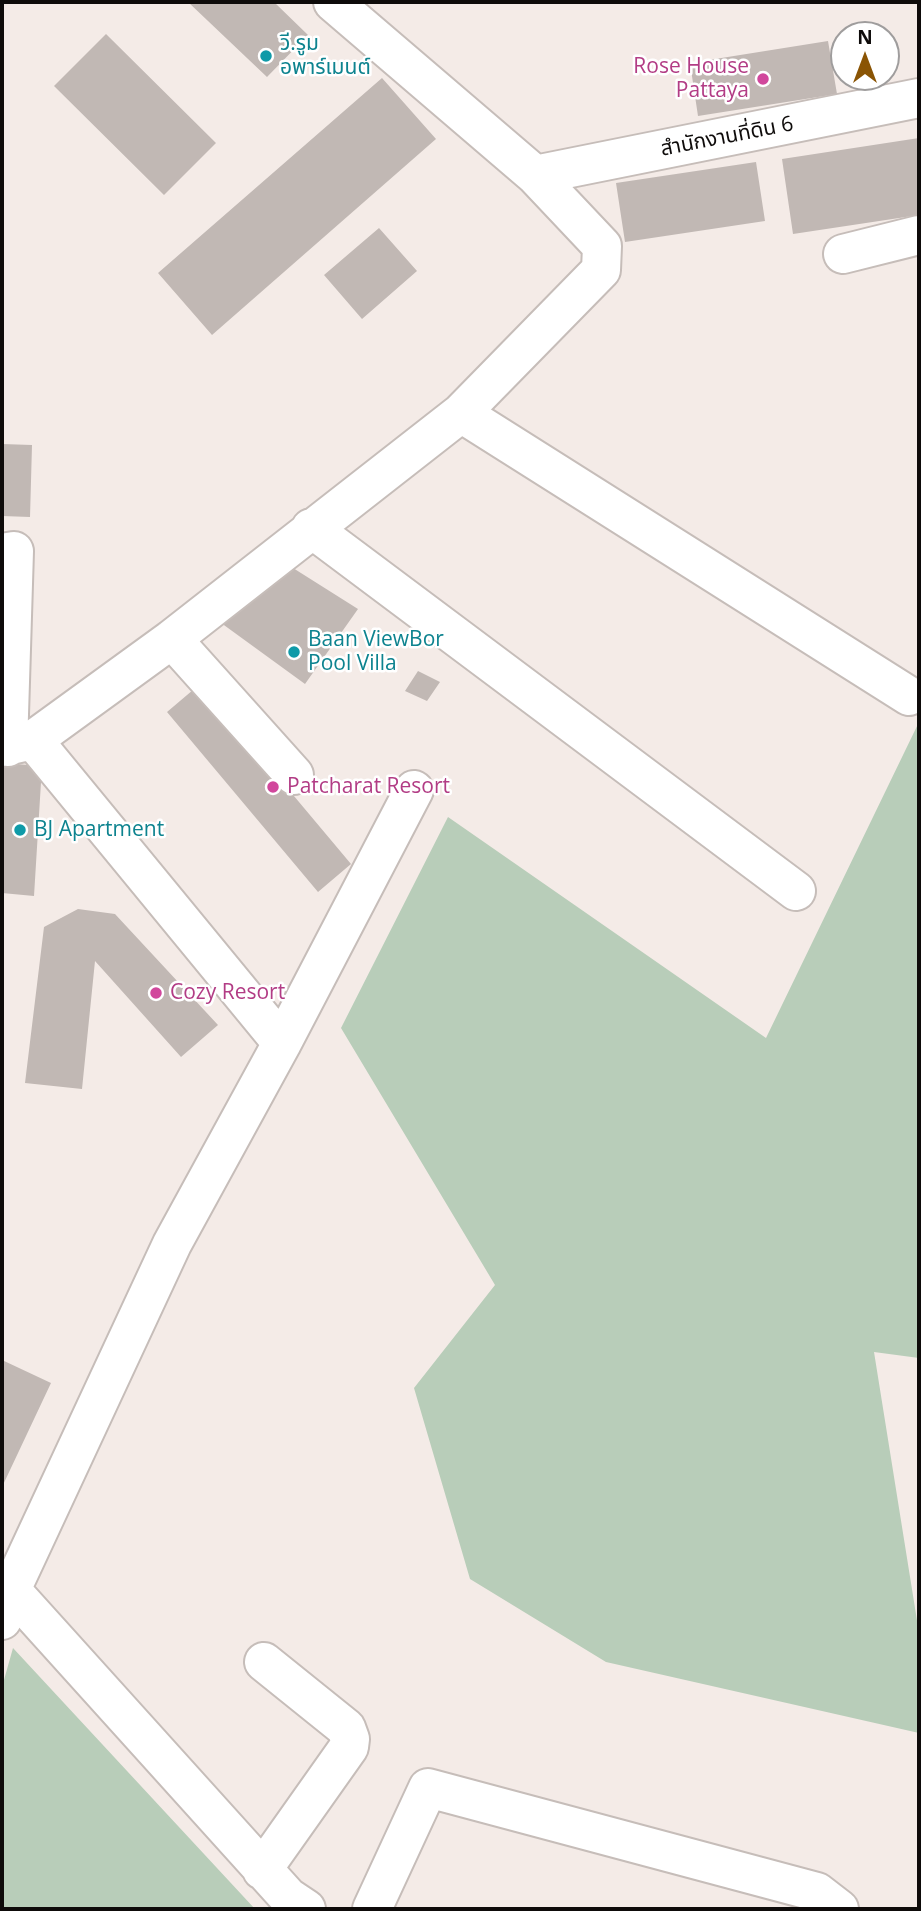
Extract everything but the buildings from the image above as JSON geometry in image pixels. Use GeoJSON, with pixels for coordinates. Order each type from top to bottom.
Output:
{"type":"FeatureCollection","features":[{"type":"Feature","properties":{"kind":"street"},"geometry":{"type":"LineString","coordinates":[[14,745],[172,639],[461,413],[601,270],[602,246],[536,175],[333,2]]}},
{"type":"Feature","properties":{"kind":"street","name":"สำนักงานที่ดิน 6"},"geometry":{"type":"LineString","coordinates":[[536,175],[919,99]]}},
{"type":"Feature","properties":{"kind":"street"},"geometry":{"type":"LineString","coordinates":[[843,254],[919,235]]}},
{"type":"Feature","properties":{"kind":"street"},"geometry":{"type":"LineString","coordinates":[[461,413],[909,696]]}},
{"type":"Feature","properties":{"kind":"street"},"geometry":{"type":"LineString","coordinates":[[311,528],[796,891]]}},
{"type":"Feature","properties":{"kind":"street"},"geometry":{"type":"LineString","coordinates":[[2,553],[14,551],[14,745],[282,1043]]}},
{"type":"Feature","properties":{"kind":"street"},"geometry":{"type":"LineString","coordinates":[[172,639],[294,775]]}},
{"type":"Feature","properties":{"kind":"street"},"geometry":{"type":"LineString","coordinates":[[306,1909],[288,1897],[5,1599],[172,1244],[282,1043],[414,790]]}},
{"type":"Feature","properties":{"kind":"street"},"geometry":{"type":"LineString","coordinates":[[262,1870],[349,1747],[350,1739],[346,1728],[264,1662]]}},
{"type":"Feature","properties":{"kind":"street"},"geometry":{"type":"LineString","coordinates":[[372,1909],[428,1788],[817,1892],[839,1909]]}},
{"type":"Feature","properties":{"kind":"green space"},"geometry":{"type":"Polygon","coordinates":[[[919,722],[919,1358],[874,1352],[919,1633],[919,1733],[606,1662],[470,1579],[414,1388],[495,1285],[341,1028],[448,817],[766,1038],[919,722]]]}},
{"type":"Feature","properties":{"kind":"green space"},"geometry":{"type":"Polygon","coordinates":[[[13,1648],[255,1909],[2,1909],[2,1687],[13,1648]]]}},
{"type":"Feature","properties":{"kind":"place","name":"วี.รูม อพาร์เมนต์"},"geometry":{"type":"Point","coordinates":[266,56]}},
{"type":"Feature","properties":{"kind":"place","name":"Rose House Pattaya"},"geometry":{"type":"Point","coordinates":[763,79]}},
{"type":"Feature","properties":{"kind":"place","name":"Baan ViewBor Pool Villa"},"geometry":{"type":"Point","coordinates":[294,652]}},
{"type":"Feature","properties":{"kind":"place","name":"Patcharat Resort"},"geometry":{"type":"Point","coordinates":[273,787]}},
{"type":"Feature","properties":{"kind":"place","name":"BJ Apartment"},"geometry":{"type":"Point","coordinates":[20,830]}},
{"type":"Feature","properties":{"kind":"place","name":"Cozy Resort"},"geometry":{"type":"Point","coordinates":[156,993]}}]}
